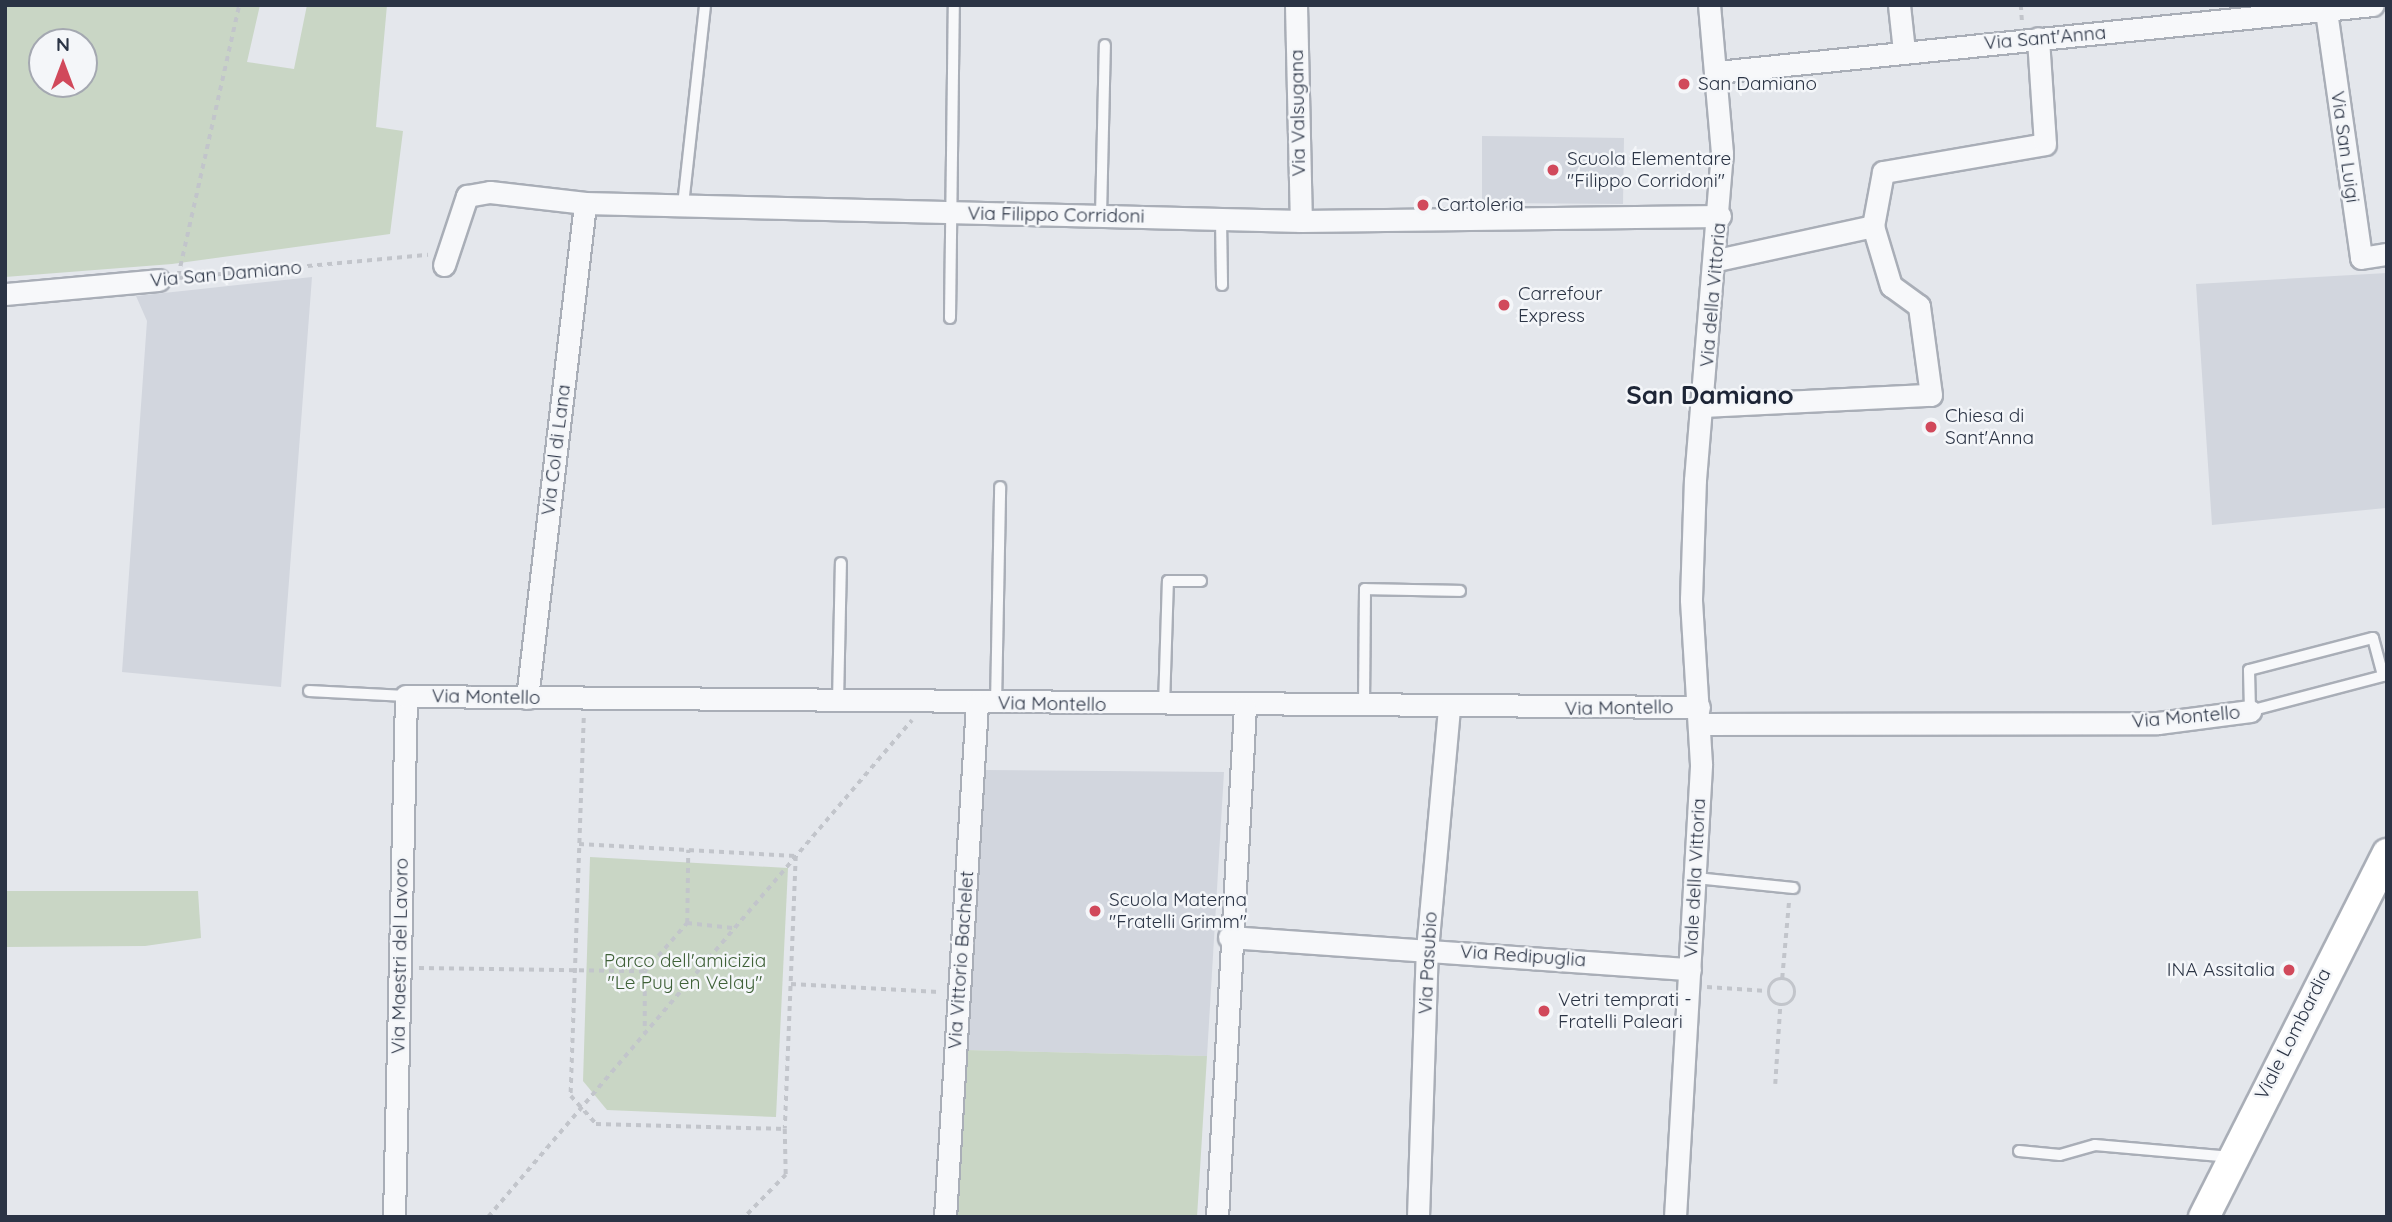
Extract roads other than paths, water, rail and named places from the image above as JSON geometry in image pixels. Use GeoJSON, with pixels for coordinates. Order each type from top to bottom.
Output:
{"type":"FeatureCollection","features":[{"type":"Feature","properties":{"kind":"main road","name":"Viale Lombardia"},"geometry":{"type":"LineString","coordinates":[[2204,1217],[2231,1157],[2387,854]]}},
{"type":"Feature","properties":{"kind":"street","name":"Via Valsugana"},"geometry":{"type":"LineString","coordinates":[[1296,5],[1301,221]]}},
{"type":"Feature","properties":{"kind":"street","name":"Via della Vittoria"},"geometry":{"type":"LineString","coordinates":[[1700,715],[1691,599],[1690,461],[1703,406],[1720,216],[1717,72],[1709,5]]}},
{"type":"Feature","properties":{"kind":"street"},"geometry":{"type":"LineString","coordinates":[[1899,5],[1904,51]]}},
{"type":"Feature","properties":{"kind":"street","name":"Via Sant'Anna"},"geometry":{"type":"LineString","coordinates":[[1717,72],[1904,51],[2030,31],[2326,11],[2373,5]]}},
{"type":"Feature","properties":{"kind":"street","name":"Via San Luigi"},"geometry":{"type":"LineString","coordinates":[[2326,11],[2361,258],[2387,254]]}},
{"type":"Feature","properties":{"kind":"street"},"geometry":{"type":"LineString","coordinates":[[1703,406],[1931,395],[1919,306],[1891,286],[1873,226],[1883,172],[2045,144],[2030,31]]}},
{"type":"Feature","properties":{"kind":"street","name":"Via Filippo Corridoni"},"geometry":{"type":"LineString","coordinates":[[445,257],[467,195],[490,191],[585,203],[1301,221],[1720,216]]}},
{"type":"Feature","properties":{"kind":"street","name":"Via Col di Lana"},"geometry":{"type":"LineString","coordinates":[[527,698],[585,203]]}},
{"type":"Feature","properties":{"kind":"street"},"geometry":{"type":"LineString","coordinates":[[1717,261],[1873,226]]}},
{"type":"Feature","properties":{"kind":"street","name":"Via San Damiano"},"geometry":{"type":"LineString","coordinates":[[5,294],[168,279]]}},
{"type":"Feature","properties":{"kind":"street","name":"Via Montello"},"geometry":{"type":"LineString","coordinates":[[406,696],[1449,709],[2158,723],[2250,711]]}},
{"type":"Feature","properties":{"kind":"street","name":"Via Maestri del Lavoro"},"geometry":{"type":"LineString","coordinates":[[394,1217],[406,696]]}},
{"type":"Feature","properties":{"kind":"street","name":"Via Vittorio Bachelet"},"geometry":{"type":"LineString","coordinates":[[945,1217],[959,993],[987,704]]}},
{"type":"Feature","properties":{"kind":"street"},"geometry":{"type":"LineString","coordinates":[[1217,1217],[1230,937],[1245,707]]}},
{"type":"Feature","properties":{"kind":"street","name":"Via Pasubio"},"geometry":{"type":"LineString","coordinates":[[1418,1217],[1427,950],[1449,709]]}},
{"type":"Feature","properties":{"kind":"street","name":"Viale della Vittoria"},"geometry":{"type":"LineString","coordinates":[[1675,1217],[1694,978],[1700,715]]}},
{"type":"Feature","properties":{"kind":"street","name":"Via Redipuglia"},"geometry":{"type":"LineString","coordinates":[[1230,937],[1427,950],[1694,978]]}},
{"type":"Feature","properties":{"kind":"lane"},"geometry":{"type":"LineString","coordinates":[[683,205],[705,5]]}},
{"type":"Feature","properties":{"kind":"lane"},"geometry":{"type":"LineString","coordinates":[[950,318],[954,5]]}},
{"type":"Feature","properties":{"kind":"lane"},"geometry":{"type":"LineString","coordinates":[[1101,216],[1105,45]]}},
{"type":"Feature","properties":{"kind":"lane"},"geometry":{"type":"LineString","coordinates":[[1221,219],[1222,285]]}},
{"type":"Feature","properties":{"kind":"lane"},"geometry":{"type":"LineString","coordinates":[[987,704],[1000,487]]}},
{"type":"Feature","properties":{"kind":"lane"},"geometry":{"type":"LineString","coordinates":[[838,702],[841,563]]}},
{"type":"Feature","properties":{"kind":"lane"},"geometry":{"type":"LineString","coordinates":[[1164,706],[1168,581],[1201,581]]}},
{"type":"Feature","properties":{"kind":"lane"},"geometry":{"type":"LineString","coordinates":[[1364,708],[1365,589],[1460,591]]}},
{"type":"Feature","properties":{"kind":"lane","name":"Via Montello"},"geometry":{"type":"LineString","coordinates":[[2373,638],[2383,676],[2250,711],[2249,670],[2373,638]]}},
{"type":"Feature","properties":{"kind":"lane"},"geometry":{"type":"LineString","coordinates":[[309,691],[406,696]]}},
{"type":"Feature","properties":{"kind":"lane"},"geometry":{"type":"LineString","coordinates":[[1696,878],[1792,891]]}},
{"type":"Feature","properties":{"kind":"lane"},"geometry":{"type":"LineString","coordinates":[[2019,1151],[2060,1155],[2095,1145],[2231,1157]]}},
{"type":"Feature","properties":{"kind":"place","name":"San Damiano"},"geometry":{"type":"Point","coordinates":[1684,84]}},
{"type":"Feature","properties":{"kind":"place","name":"Scuola Elementare \"Filippo Corridoni\""},"geometry":{"type":"Point","coordinates":[1553,170]}},
{"type":"Feature","properties":{"kind":"place","name":"Cartoleria"},"geometry":{"type":"Point","coordinates":[1423,205]}},
{"type":"Feature","properties":{"kind":"place","name":"Carrefour Express"},"geometry":{"type":"Point","coordinates":[1504,305]}},
{"type":"Feature","properties":{"kind":"place","name":"Chiesa di Sant'Anna"},"geometry":{"type":"Point","coordinates":[1931,427]}},
{"type":"Feature","properties":{"kind":"place","name":"Scuola Materna \"Fratelli Grimm\""},"geometry":{"type":"Point","coordinates":[1095,911]}},
{"type":"Feature","properties":{"kind":"place","name":"INA Assitalia"},"geometry":{"type":"Point","coordinates":[2289,970]}},
{"type":"Feature","properties":{"kind":"place","name":"Vetri temprati - Fratelli Paleari"},"geometry":{"type":"Point","coordinates":[1544,1011]}},
{"type":"Feature","properties":{"kind":"district","name":"San Damiano"},"geometry":{"type":"Point","coordinates":[1710,395]}},
{"type":"Feature","properties":{"kind":"park label","name":"Parco dell'amicizia \"Le Puy en Velay\""},"geometry":{"type":"Point","coordinates":[685,972]}}]}
